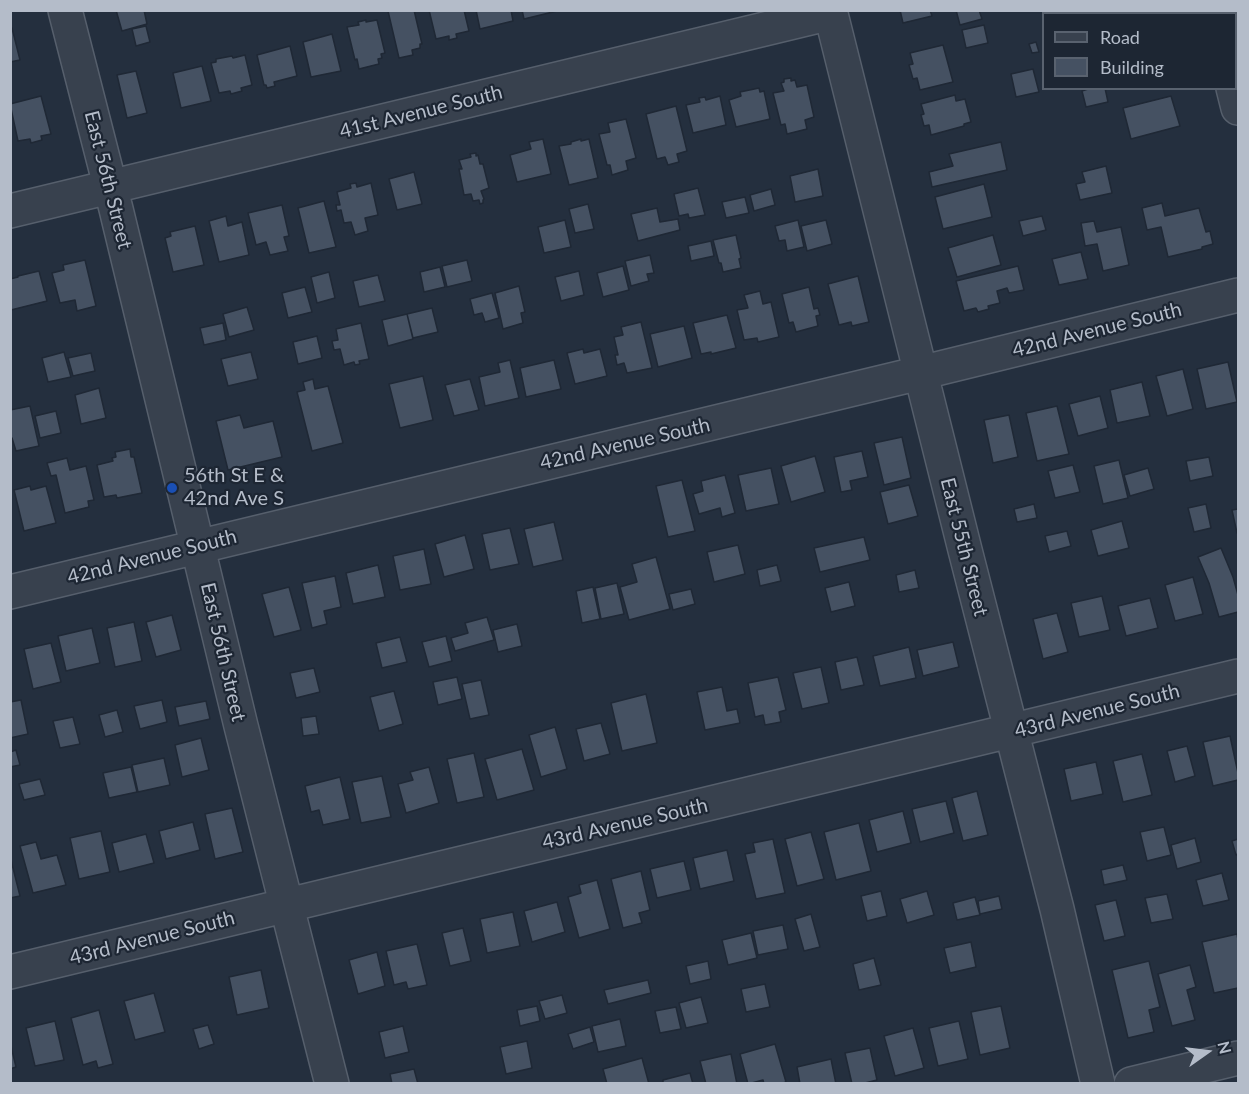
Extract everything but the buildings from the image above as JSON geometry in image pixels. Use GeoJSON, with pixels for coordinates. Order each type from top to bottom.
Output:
{"type":"FeatureCollection","features":[{"type":"Feature","properties":{"kind":"street","name":"East 56th Street"},"geometry":{"type":"LineString","coordinates":[[65,10],[241,726],[333,1083]]}},
{"type":"Feature","properties":{"kind":"street","name":"41st Avenue South"},"geometry":{"type":"LineString","coordinates":[[10,211],[830,12]]}},
{"type":"Feature","properties":{"kind":"street","name":"East 55th Street"},"geometry":{"type":"LineString","coordinates":[[830,12],[1057,909],[1098,1083]]}},
{"type":"Feature","properties":{"kind":"street"},"geometry":{"type":"LineString","coordinates":[[1234,90],[1239,108]]}},
{"type":"Feature","properties":{"kind":"street","name":"42nd Avenue South"},"geometry":{"type":"LineString","coordinates":[[10,592],[1239,295]]}},
{"type":"Feature","properties":{"kind":"street","name":"43rd Avenue South"},"geometry":{"type":"LineString","coordinates":[[10,972],[1239,676]]}},
{"type":"Feature","properties":{"kind":"street"},"geometry":{"type":"LineString","coordinates":[[1131,1083],[1239,1058]]}},
{"type":"Feature","properties":{"kind":"place","name":"56th St E & 42nd Ave S"},"geometry":{"type":"Point","coordinates":[172,488]}}]}
